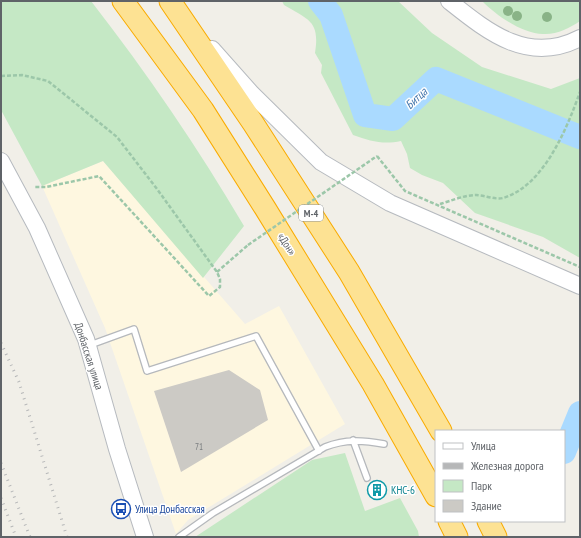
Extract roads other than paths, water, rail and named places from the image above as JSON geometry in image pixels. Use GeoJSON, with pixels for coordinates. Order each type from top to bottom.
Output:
{"type":"FeatureCollection","features":[{"type":"Feature","properties":{"kind":"highway","name":"«Дон»"},"geometry":{"type":"LineString","coordinates":[[124,1],[203,110],[257,195],[373,384],[435,494]]}},
{"type":"Feature","properties":{"kind":"highway","name":"М-4"},"geometry":{"type":"LineString","coordinates":[[170,1],[253,123],[349,272],[440,430]]}},
{"type":"Feature","properties":{"kind":"highway"},"geometry":{"type":"LineString","coordinates":[[450,522],[457,537]]}},
{"type":"Feature","properties":{"kind":"highway"},"geometry":{"type":"LineString","coordinates":[[488,522],[496,537]]}},
{"type":"Feature","properties":{"kind":"street"},"geometry":{"type":"LineString","coordinates":[[170,1],[252,94],[321,162],[390,202],[580,286]]}},
{"type":"Feature","properties":{"kind":"street"},"geometry":{"type":"LineString","coordinates":[[449,1],[490,32],[515,44],[553,47],[580,38]]}},
{"type":"Feature","properties":{"kind":"street","name":"Донбасская улица"},"geometry":{"type":"LineString","coordinates":[[1,161],[37,228],[88,345],[145,537]]}},
{"type":"Feature","properties":{"kind":"lane"},"geometry":{"type":"LineString","coordinates":[[88,345],[134,329],[147,371],[256,336],[319,451]]}},
{"type":"Feature","properties":{"kind":"lane"},"geometry":{"type":"LineString","coordinates":[[353,440],[367,478]]}},
{"type":"Feature","properties":{"kind":"lane"},"geometry":{"type":"LineString","coordinates":[[179,537],[213,512],[319,451],[339,442],[353,440],[384,444]]}},
{"type":"Feature","properties":{"kind":"waterway","name":"Битца"},"geometry":{"type":"LineString","coordinates":[[320,1],[331,15],[365,115],[393,119],[436,79],[580,137]]}},
{"type":"Feature","properties":{"kind":"waterway","name":"Битца"},"geometry":{"type":"LineString","coordinates":[[565,450],[580,413]]}},
{"type":"Feature","properties":{"kind":"railway"},"geometry":{"type":"LineString","coordinates":[[1,343],[19,382],[67,537]]}},
{"type":"Feature","properties":{"kind":"railway"},"geometry":{"type":"LineString","coordinates":[[1,463],[30,537]]}},
{"type":"Feature","properties":{"kind":"railway"},"geometry":{"type":"LineString","coordinates":[[1,498],[16,537]]}},
{"type":"Feature","properties":{"kind":"place","name":"КНС-6"},"geometry":{"type":"Point","coordinates":[377,490]}},
{"type":"Feature","properties":{"kind":"place","name":"Улица Донбасская"},"geometry":{"type":"Point","coordinates":[121,509]}}]}
